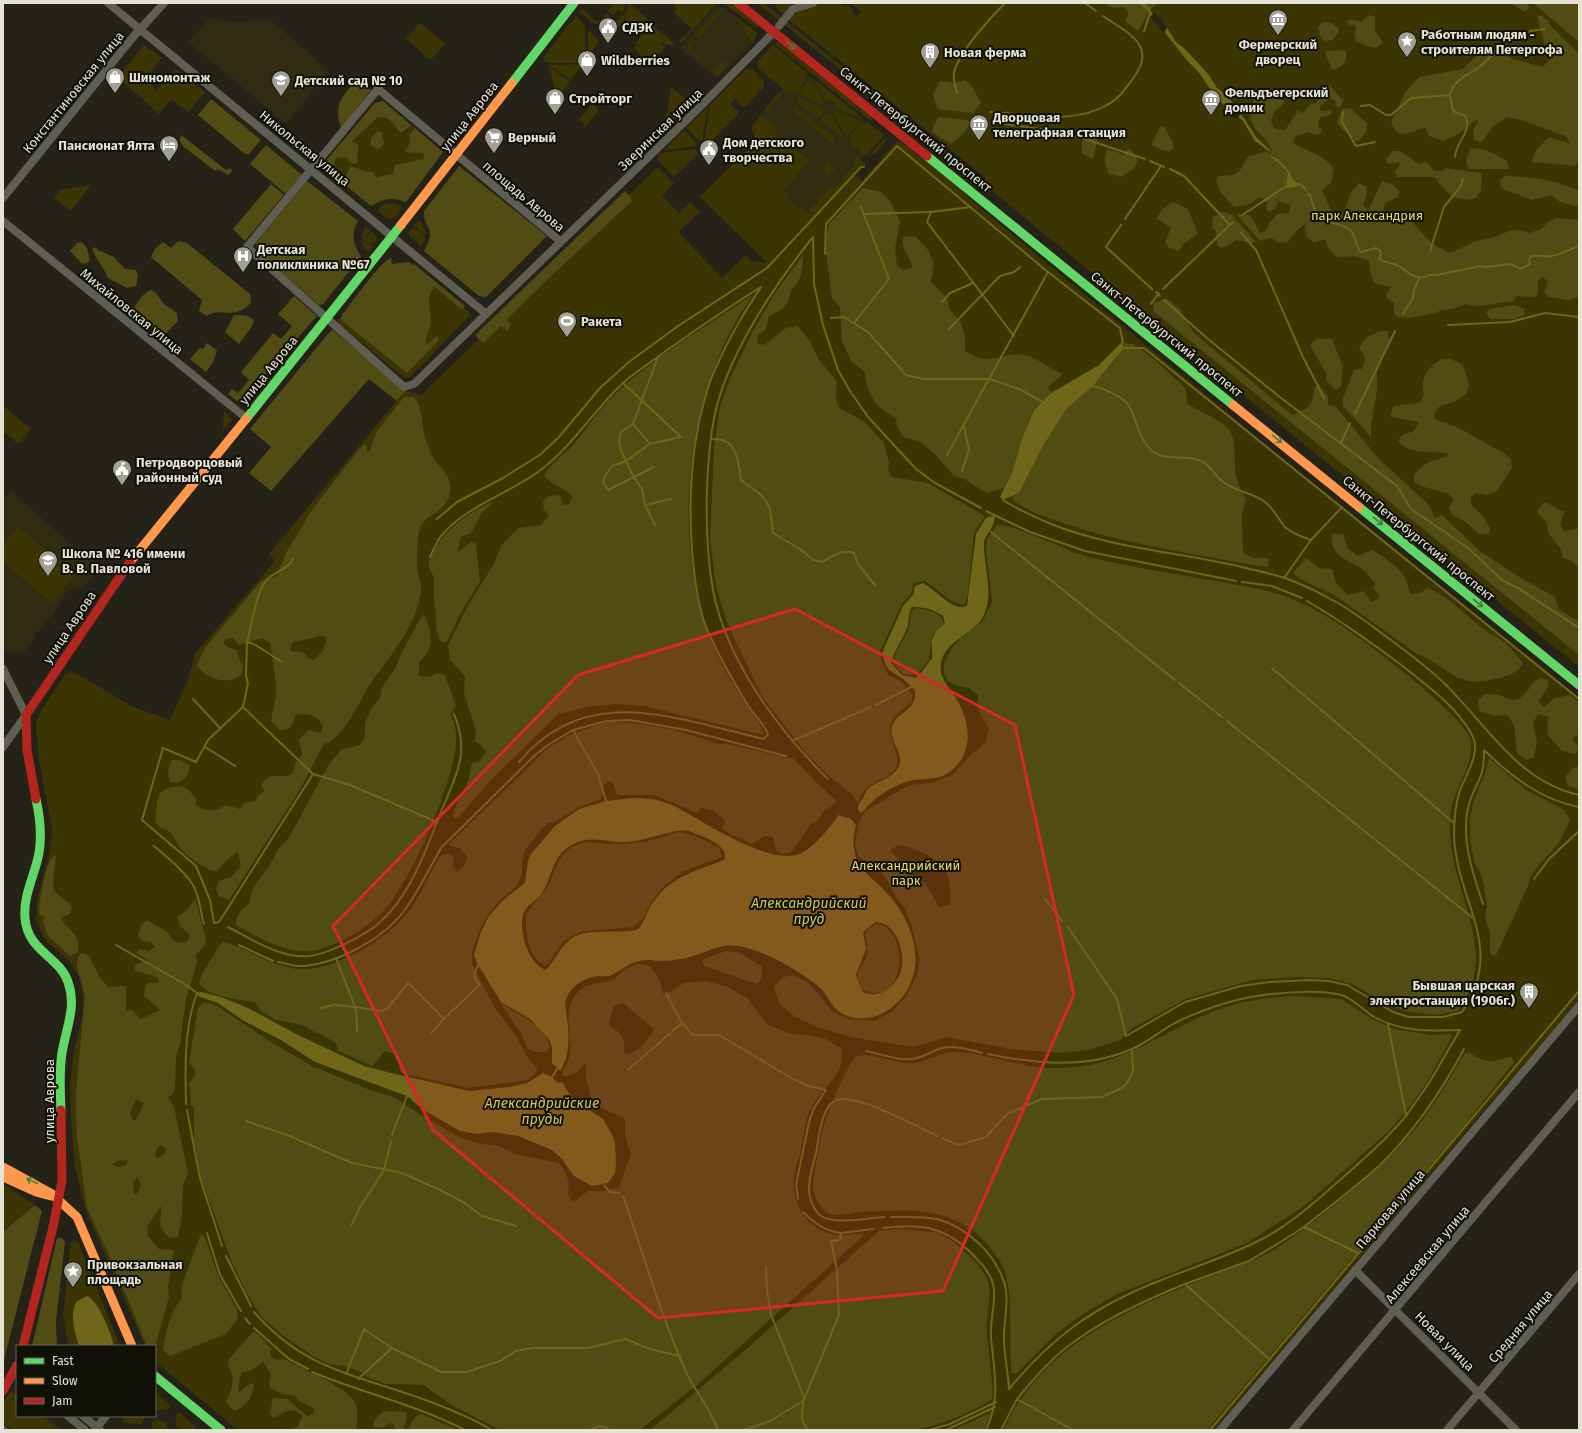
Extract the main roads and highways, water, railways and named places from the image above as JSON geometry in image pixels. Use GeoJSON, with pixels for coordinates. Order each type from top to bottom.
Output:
{"type":"FeatureCollection","features":[{"type":"Feature","properties":{"kind":"main road","name":"улица Аврова"},"geometry":{"type":"LineString","coordinates":[[23,1345],[60,1198],[63,1166],[60,1119],[60,1070],[62,1052],[72,1011],[72,997],[68,980],[64,973],[36,946],[30,936],[25,919],[26,898],[39,854],[41,835],[40,818],[29,762],[26,715],[124,570],[392,236],[574,3]]}},
{"type":"Feature","properties":{"kind":"main road","name":"Санкт-Петербургский проспект"},"geometry":{"type":"LineString","coordinates":[[738,3],[777,29],[1579,675]]}},
{"type":"Feature","properties":{"kind":"main road","name":"Санкт-Петербургский проспект"},"geometry":{"type":"LineString","coordinates":[[750,3],[777,29],[1579,685]]}},
{"type":"Feature","properties":{"kind":"main road"},"geometry":{"type":"LineString","coordinates":[[3,1167],[39,1184],[60,1198],[77,1217],[132,1345]]}},
{"type":"Feature","properties":{"kind":"main road"},"geometry":{"type":"LineString","coordinates":[[3,1177],[36,1192],[60,1198]]}},
{"type":"Feature","properties":{"kind":"main road"},"geometry":{"type":"LineString","coordinates":[[3,1391],[16,1371]]}},
{"type":"Feature","properties":{"kind":"main road"},"geometry":{"type":"LineString","coordinates":[[156,1377],[220,1430]]}},
{"type":"Feature","properties":{"kind":"water"},"geometry":{"type":"Polygon","coordinates":[[[1139,3],[1145,3],[1153,14],[1167,28],[1176,42],[1185,49],[1209,75],[1217,88],[1230,97],[1233,107],[1244,118],[1256,137],[1270,150],[1272,156],[1285,166],[1294,181],[1304,185],[1309,196],[1301,186],[1287,188],[1288,173],[1271,157],[1270,152],[1255,141],[1243,121],[1217,99],[1200,74],[1186,59],[1147,10],[1139,3]]]}},
{"type":"Feature","properties":{"kind":"water"},"geometry":{"type":"Polygon","coordinates":[[[1122,342],[1124,348],[1093,386],[1066,409],[1043,446],[1019,493],[1003,500],[1000,497],[1013,470],[1023,435],[1034,410],[1051,393],[1099,365],[1122,342]]]}},
{"type":"Feature","properties":{"kind":"water"},"geometry":{"type":"Polygon","coordinates":[[[995,515],[992,528],[986,536],[984,542],[988,580],[988,599],[986,608],[983,617],[978,624],[950,646],[944,653],[941,662],[942,676],[945,683],[956,698],[964,714],[966,722],[968,740],[963,756],[952,771],[945,775],[934,778],[914,780],[894,787],[876,798],[862,813],[858,811],[858,807],[868,789],[892,775],[898,768],[900,758],[892,737],[892,727],[898,717],[910,707],[915,697],[915,690],[887,667],[882,653],[903,606],[913,595],[915,586],[923,583],[950,603],[961,607],[967,606],[976,534],[986,518],[995,515]],[[912,607],[910,610],[907,628],[891,663],[902,675],[915,678],[920,674],[932,658],[932,640],[936,631],[945,623],[943,616],[936,612],[924,608],[912,607]]]}},
{"type":"Feature","properties":{"kind":"water","name":"Александрийский пруд"},"geometry":{"type":"Polygon","coordinates":[[[633,798],[662,801],[718,831],[756,849],[774,854],[790,856],[803,852],[813,845],[839,815],[851,819],[856,825],[854,834],[854,851],[857,860],[866,873],[893,900],[900,910],[911,934],[916,958],[915,970],[907,990],[895,1005],[887,1011],[870,1018],[860,1018],[851,1017],[835,1008],[816,984],[799,972],[767,955],[744,947],[724,946],[692,957],[681,959],[640,961],[631,964],[610,976],[597,976],[586,979],[576,985],[569,993],[565,1004],[568,1029],[568,1047],[564,1064],[560,1071],[552,1063],[552,1047],[550,1041],[530,1019],[501,1002],[478,965],[474,955],[481,932],[489,916],[502,901],[525,883],[528,861],[531,854],[555,826],[579,809],[606,801],[633,798]],[[686,830],[626,842],[584,840],[569,847],[562,853],[553,867],[544,890],[539,897],[527,907],[523,915],[522,930],[526,947],[534,961],[546,970],[572,938],[587,933],[631,931],[639,929],[652,903],[672,883],[688,874],[724,860],[725,854],[723,849],[718,845],[705,837],[686,830]],[[876,922],[863,932],[866,949],[856,975],[863,992],[869,994],[880,993],[891,987],[899,977],[902,964],[901,948],[894,933],[883,924],[876,922]]]}},
{"type":"Feature","properties":{"kind":"water","name":"Александрийские пруды"},"geometry":{"type":"Polygon","coordinates":[[[201,992],[221,997],[248,1008],[298,1035],[364,1066],[391,1073],[469,1091],[510,1087],[527,1083],[543,1073],[552,1077],[558,1083],[562,1082],[572,1098],[603,1119],[615,1141],[615,1173],[608,1183],[592,1186],[574,1176],[562,1159],[552,1150],[518,1136],[493,1132],[477,1134],[460,1131],[422,1109],[407,1096],[315,1062],[281,1040],[244,1021],[218,1003],[198,996],[197,993],[201,992]]]}},
{"type":"Feature","properties":{"kind":"water"},"geometry":{"type":"Polygon","coordinates":[[[87,1296],[96,1304],[107,1326],[114,1345],[79,1345],[74,1330],[73,1317],[73,1311],[77,1301],[87,1296]]]}},
{"type":"Feature","properties":{"kind":"waterway"},"geometry":{"type":"LineString","coordinates":[[957,93],[954,75],[959,61],[977,34],[1005,3]]}},
{"type":"Feature","properties":{"kind":"waterway"},"geometry":{"type":"LineString","coordinates":[[1085,3],[1096,11]]}},
{"type":"Feature","properties":{"kind":"waterway"},"geometry":{"type":"LineString","coordinates":[[1144,31],[1150,13]]}},
{"type":"Feature","properties":{"kind":"waterway"},"geometry":{"type":"LineString","coordinates":[[990,112],[1065,117],[1094,111],[1115,100],[1134,77],[1141,66],[1143,56],[1141,48],[1136,40],[1103,16]]}},
{"type":"Feature","properties":{"kind":"waterway"},"geometry":{"type":"LineString","coordinates":[[1361,106],[1370,105],[1386,115],[1391,115],[1411,98],[1450,95],[1458,82],[1484,64],[1503,43],[1515,36],[1522,34],[1528,36],[1530,31],[1545,29]]}},
{"type":"Feature","properties":{"kind":"waterway"},"geometry":{"type":"LineString","coordinates":[[1450,95],[1453,111],[1465,116],[1467,121],[1466,131],[1455,157]]}},
{"type":"Feature","properties":{"kind":"waterway"},"geometry":{"type":"LineString","coordinates":[[1343,112],[1342,122],[1356,146],[1375,142]]}},
{"type":"Feature","properties":{"kind":"waterway"},"geometry":{"type":"LineString","coordinates":[[1005,124],[1067,133],[1145,159]]}},
{"type":"Feature","properties":{"kind":"waterway"},"geometry":{"type":"LineString","coordinates":[[825,254],[826,224],[897,146],[1048,272],[1120,328],[1123,343]]}},
{"type":"Feature","properties":{"kind":"waterway"},"geometry":{"type":"LineString","coordinates":[[1150,161],[1164,167]]}},
{"type":"Feature","properties":{"kind":"waterway"},"geometry":{"type":"LineString","coordinates":[[1125,219],[1161,166]]}},
{"type":"Feature","properties":{"kind":"waterway"},"geometry":{"type":"LineString","coordinates":[[437,519],[457,502],[503,478],[541,454],[559,437],[600,388],[629,362],[678,326],[767,268],[861,167],[864,167]]}},
{"type":"Feature","properties":{"kind":"waterway"},"geometry":{"type":"LineString","coordinates":[[1170,169],[1184,176],[1230,225]]}},
{"type":"Feature","properties":{"kind":"waterway"},"geometry":{"type":"LineString","coordinates":[[1430,251],[1444,207],[1461,186],[1463,179]]}},
{"type":"Feature","properties":{"kind":"waterway"},"geometry":{"type":"LineString","coordinates":[[1242,215],[1288,185]]}},
{"type":"Feature","properties":{"kind":"waterway"},"geometry":{"type":"LineString","coordinates":[[1308,194],[1310,195],[1318,215],[1325,220],[1348,228],[1354,236],[1361,252],[1376,248],[1380,250],[1381,254],[1379,259],[1398,266],[1418,277],[1426,277],[1428,275],[1437,275],[1480,266],[1486,267],[1510,264],[1521,269],[1530,264],[1529,260],[1531,256],[1554,255],[1566,252],[1579,245]]}},
{"type":"Feature","properties":{"kind":"waterway"},"geometry":{"type":"LineString","coordinates":[[854,323],[889,279],[861,207]]}},
{"type":"Feature","properties":{"kind":"waterway"},"geometry":{"type":"LineString","coordinates":[[971,207],[931,212],[927,222],[1014,336]]}},
{"type":"Feature","properties":{"kind":"waterway"},"geometry":{"type":"LineString","coordinates":[[864,214],[930,212]]}},
{"type":"Feature","properties":{"kind":"waterway"},"geometry":{"type":"LineString","coordinates":[[1163,289],[1233,222]]}},
{"type":"Feature","properties":{"kind":"waterway"},"geometry":{"type":"LineString","coordinates":[[1121,225],[1106,247],[1152,289]]}},
{"type":"Feature","properties":{"kind":"waterway"},"geometry":{"type":"LineString","coordinates":[[1241,233],[1256,250],[1303,357],[1324,398]]}},
{"type":"Feature","properties":{"kind":"waterway"},"geometry":{"type":"LineString","coordinates":[[813,237],[785,274],[757,316],[724,383],[717,405],[711,436],[707,479],[707,527],[709,565],[713,590],[729,642],[742,668],[773,716],[809,760],[828,779]]}},
{"type":"Feature","properties":{"kind":"waterway"},"geometry":{"type":"LineString","coordinates":[[813,238],[814,284],[823,325],[838,370],[850,391],[868,417],[916,469],[935,483],[981,508]]}},
{"type":"Feature","properties":{"kind":"waterway"},"geometry":{"type":"LineString","coordinates":[[949,329],[1000,276],[1014,272],[1020,267]]}},
{"type":"Feature","properties":{"kind":"waterway"},"geometry":{"type":"LineString","coordinates":[[947,455],[1048,272]]}},
{"type":"Feature","properties":{"kind":"waterway"},"geometry":{"type":"LineString","coordinates":[[1403,314],[1413,298],[1414,289],[1419,279]]}},
{"type":"Feature","properties":{"kind":"waterway"},"geometry":{"type":"LineString","coordinates":[[942,302],[950,293],[973,283]]}},
{"type":"Feature","properties":{"kind":"waterway"},"geometry":{"type":"LineString","coordinates":[[519,762],[546,737],[574,721],[604,714],[635,713],[667,716],[764,739],[768,734],[737,687],[706,627],[700,609],[696,589],[691,529],[691,487],[695,444],[704,402],[715,369],[740,321],[761,287]]}},
{"type":"Feature","properties":{"kind":"waterway"},"geometry":{"type":"LineString","coordinates":[[430,557],[441,536],[452,525],[476,507],[530,478],[553,460],[574,438],[612,393],[627,379],[759,288]]}},
{"type":"Feature","properties":{"kind":"waterway"},"geometry":{"type":"LineString","coordinates":[[1156,292],[1160,296]]}},
{"type":"Feature","properties":{"kind":"waterway"},"geometry":{"type":"LineString","coordinates":[[1151,304],[1159,293]]}},
{"type":"Feature","properties":{"kind":"waterway"},"geometry":{"type":"LineString","coordinates":[[1164,300],[1208,339],[1281,398],[1397,486],[1411,509],[1468,548],[1502,580],[1521,590],[1579,628]]}},
{"type":"Feature","properties":{"kind":"waterway"},"geometry":{"type":"LineString","coordinates":[[1448,325],[1510,322],[1545,313],[1579,317]]}},
{"type":"Feature","properties":{"kind":"waterway"},"geometry":{"type":"LineString","coordinates":[[831,318],[844,317],[868,332],[906,375],[924,379],[989,379],[1019,389],[1043,402]]}},
{"type":"Feature","properties":{"kind":"waterway"},"geometry":{"type":"LineString","coordinates":[[1355,414],[1395,331]]}},
{"type":"Feature","properties":{"kind":"waterway"},"geometry":{"type":"LineString","coordinates":[[1124,348],[1144,348],[1579,699]]}},
{"type":"Feature","properties":{"kind":"waterway"},"geometry":{"type":"LineString","coordinates":[[655,525],[645,505],[642,489],[633,476],[621,451],[619,440],[621,432],[633,424],[658,357]]}},
{"type":"Feature","properties":{"kind":"waterway"},"geometry":{"type":"LineString","coordinates":[[623,383],[681,437],[650,444],[626,461],[612,466],[605,476],[603,483],[608,490],[654,467]]}},
{"type":"Feature","properties":{"kind":"waterway"},"geometry":{"type":"LineString","coordinates":[[1093,386],[1110,392],[1126,402],[1130,407],[1142,438],[1151,450],[1163,456],[1197,459],[1203,462],[1227,485],[1255,496],[1268,504],[1284,526],[1290,531],[1311,540],[1342,507]]}},
{"type":"Feature","properties":{"kind":"waterway"},"geometry":{"type":"LineString","coordinates":[[1341,443],[1350,423]]}},
{"type":"Feature","properties":{"kind":"waterway"},"geometry":{"type":"LineString","coordinates":[[633,424],[650,444]]}},
{"type":"Feature","properties":{"kind":"waterway"},"geometry":{"type":"LineString","coordinates":[[962,471],[969,450],[964,426]]}},
{"type":"Feature","properties":{"kind":"waterway"},"geometry":{"type":"LineString","coordinates":[[712,439],[723,440],[732,447],[737,458],[741,480],[760,494],[770,509],[773,533],[800,549],[813,560],[822,562],[840,553],[854,553],[858,564],[875,585]]}},
{"type":"Feature","properties":{"kind":"waterway"},"geometry":{"type":"LineString","coordinates":[[645,505],[671,499]]}},
{"type":"Feature","properties":{"kind":"waterway"},"geometry":{"type":"LineString","coordinates":[[1003,500],[1033,516],[1075,532],[1123,545],[1222,563],[1266,573],[1291,580],[1317,592],[1357,615],[1432,672],[1521,765],[1538,778],[1557,788],[1579,795]]}},
{"type":"Feature","properties":{"kind":"waterway"},"geometry":{"type":"LineString","coordinates":[[986,511],[1030,532],[1085,551],[1236,581]]}},
{"type":"Feature","properties":{"kind":"waterway"},"geometry":{"type":"LineString","coordinates":[[991,532],[1175,680]]}},
{"type":"Feature","properties":{"kind":"waterway"},"geometry":{"type":"LineString","coordinates":[[1284,578],[1311,540]]}},
{"type":"Feature","properties":{"kind":"waterway"},"geometry":{"type":"LineString","coordinates":[[247,642],[256,603],[265,582],[272,575],[287,566],[293,559]]}},
{"type":"Feature","properties":{"kind":"waterway"},"geometry":{"type":"LineString","coordinates":[[1242,582],[1272,586],[1302,598]]}},
{"type":"Feature","properties":{"kind":"waterway"},"geometry":{"type":"LineString","coordinates":[[1068,927],[1117,999],[1126,1036],[1185,1002],[1241,986],[1269,982],[1311,980],[1329,981],[1347,985],[1393,1012],[1409,1017],[1443,1017],[1462,1012],[1475,988],[1480,966],[1480,945],[1476,924],[1462,882],[1457,859],[1454,824],[1459,793],[1474,756],[1474,740],[1457,713],[1429,687],[1366,639],[1307,601]]}},
{"type":"Feature","properties":{"kind":"waterway"},"geometry":{"type":"LineString","coordinates":[[282,662],[254,644],[247,642],[246,676],[248,683],[243,707],[208,740],[196,762],[163,748],[142,820],[196,866],[210,900],[214,923],[219,922],[313,774]]}},
{"type":"Feature","properties":{"kind":"waterway"},"geometry":{"type":"LineString","coordinates":[[1272,668],[1454,823]]}},
{"type":"Feature","properties":{"kind":"waterway"},"geometry":{"type":"LineString","coordinates":[[1179,683],[1222,717]]}},
{"type":"Feature","properties":{"kind":"waterway"},"geometry":{"type":"LineString","coordinates":[[876,705],[911,687]]}},
{"type":"Feature","properties":{"kind":"waterway"},"geometry":{"type":"LineString","coordinates":[[193,699],[220,728]]}},
{"type":"Feature","properties":{"kind":"waterway"},"geometry":{"type":"LineString","coordinates":[[243,707],[313,774],[350,785],[437,822]]}},
{"type":"Feature","properties":{"kind":"waterway"},"geometry":{"type":"LineString","coordinates":[[792,741],[871,707]]}},
{"type":"Feature","properties":{"kind":"waterway"},"geometry":{"type":"LineString","coordinates":[[228,927],[257,943],[278,952],[288,955],[310,956],[324,953],[347,943],[378,924],[399,901],[408,887],[422,858],[456,777],[461,753],[461,741],[459,728],[454,714]]}},
{"type":"Feature","properties":{"kind":"waterway"},"geometry":{"type":"LineString","coordinates":[[599,776],[573,730],[607,721],[630,720],[686,730],[786,756]]}},
{"type":"Feature","properties":{"kind":"waterway"},"geometry":{"type":"LineString","coordinates":[[1227,721],[1473,918]]}},
{"type":"Feature","properties":{"kind":"waterway"},"geometry":{"type":"LineString","coordinates":[[278,962],[296,966],[325,962],[355,950],[383,932],[395,922],[409,904],[441,848],[534,756],[548,745],[573,730]]}},
{"type":"Feature","properties":{"kind":"waterway"},"geometry":{"type":"LineString","coordinates":[[205,747],[235,766]]}},
{"type":"Feature","properties":{"kind":"waterway"},"geometry":{"type":"LineString","coordinates":[[1483,904],[1468,854],[1466,829],[1469,804],[1483,769],[1484,750],[1505,769],[1528,786],[1552,799],[1579,807]]}},
{"type":"Feature","properties":{"kind":"waterway"},"geometry":{"type":"LineString","coordinates":[[599,778],[606,801]]}},
{"type":"Feature","properties":{"kind":"waterway"},"geometry":{"type":"LineString","coordinates":[[1534,879],[1549,859],[1579,831]]}},
{"type":"Feature","properties":{"kind":"waterway"},"geometry":{"type":"LineString","coordinates":[[154,846],[176,865],[194,887],[198,896],[204,924]]}},
{"type":"Feature","properties":{"kind":"waterway"},"geometry":{"type":"LineString","coordinates":[[1045,899],[1062,921]]}},
{"type":"Feature","properties":{"kind":"waterway"},"geometry":{"type":"LineString","coordinates":[[116,945],[186,985],[197,993],[190,1020],[186,1048],[186,1104]]}},
{"type":"Feature","properties":{"kind":"waterway"},"geometry":{"type":"LineString","coordinates":[[239,945],[273,961]]}},
{"type":"Feature","properties":{"kind":"waterway"},"geometry":{"type":"LineString","coordinates":[[336,958],[355,1007],[380,1011],[387,1009],[408,983],[444,1019],[479,985],[474,976],[478,965]]}},
{"type":"Feature","properties":{"kind":"waterway"},"geometry":{"type":"LineString","coordinates":[[1210,1430],[1579,991]]}},
{"type":"Feature","properties":{"kind":"waterway"},"geometry":{"type":"LineString","coordinates":[[988,1054],[1042,1062],[1061,1063],[1097,1060],[1132,1049],[1173,1024],[1196,1013],[1247,998],[1298,992],[1324,992],[1341,995],[1354,1002],[1374,1017],[1394,1026],[1416,1030],[1460,1030]]}},
{"type":"Feature","properties":{"kind":"waterway"},"geometry":{"type":"LineString","coordinates":[[666,993],[682,1023],[693,1035],[719,1035],[793,1079],[808,1086],[826,1090],[814,1108],[809,1122],[796,1185],[798,1199]]}},
{"type":"Feature","properties":{"kind":"waterway"},"geometry":{"type":"LineString","coordinates":[[320,1008],[335,1005],[355,1007],[357,1032]]}},
{"type":"Feature","properties":{"kind":"waterway"},"geometry":{"type":"LineString","coordinates":[[431,1033],[444,1019]]}},
{"type":"Feature","properties":{"kind":"waterway"},"geometry":{"type":"LineString","coordinates":[[629,1069],[682,1023]]}},
{"type":"Feature","properties":{"kind":"waterway"},"geometry":{"type":"LineString","coordinates":[[1388,1024],[1406,1116],[1429,1083],[1460,1030]]}},
{"type":"Feature","properties":{"kind":"waterway"},"geometry":{"type":"LineString","coordinates":[[866,1051],[895,1058],[907,1059],[920,1057],[938,1049],[947,1047],[962,1048],[982,1053]]}},
{"type":"Feature","properties":{"kind":"waterway"},"geometry":{"type":"LineString","coordinates":[[942,1138],[959,1145],[986,1137],[1007,1114],[1042,1099],[1102,1097],[1117,1090],[1125,1086],[1133,1072],[1132,1049]]}},
{"type":"Feature","properties":{"kind":"waterway"},"geometry":{"type":"LineString","coordinates":[[1358,1253],[1304,1227],[1362,1181],[1405,1139],[1437,1096],[1464,1049]]}},
{"type":"Feature","properties":{"kind":"waterway"},"geometry":{"type":"LineString","coordinates":[[552,1077],[557,1069]]}},
{"type":"Feature","properties":{"kind":"waterway"},"geometry":{"type":"LineString","coordinates":[[392,1135],[407,1096]]}},
{"type":"Feature","properties":{"kind":"waterway"},"geometry":{"type":"LineString","coordinates":[[884,1217],[843,1221],[827,1219],[821,1216],[813,1205],[809,1192],[810,1177],[822,1121],[829,1106],[834,1101],[841,1099],[863,1103],[876,1107],[937,1136]]}},
{"type":"Feature","properties":{"kind":"waterway"},"geometry":{"type":"LineString","coordinates":[[187,1110],[200,1178],[222,1246]]}},
{"type":"Feature","properties":{"kind":"waterway"},"geometry":{"type":"LineString","coordinates":[[891,1217],[925,1217],[948,1223],[978,1242],[993,1261],[999,1271],[1006,1289],[1004,1343],[1009,1389],[1042,1353],[1076,1324],[1095,1312],[1136,1291],[1250,1245],[1272,1234],[1290,1222],[1361,1161],[1389,1135],[1406,1116]]}},
{"type":"Feature","properties":{"kind":"waterway"},"geometry":{"type":"LineString","coordinates":[[246,1121],[287,1135],[352,1163],[402,1173],[463,1202],[482,1216],[516,1226]]}},
{"type":"Feature","properties":{"kind":"waterway"},"geometry":{"type":"LineString","coordinates":[[351,1226],[360,1207],[384,1170],[391,1141]]}},
{"type":"Feature","properties":{"kind":"waterway"},"geometry":{"type":"LineString","coordinates":[[604,1185],[610,1192],[619,1193]]}},
{"type":"Feature","properties":{"kind":"waterway"},"geometry":{"type":"LineString","coordinates":[[623,1196],[669,1330],[687,1374],[718,1430]]}},
{"type":"Feature","properties":{"kind":"waterway"},"geometry":{"type":"LineString","coordinates":[[803,1212],[820,1226],[841,1233]]}},
{"type":"Feature","properties":{"kind":"waterway"},"geometry":{"type":"LineString","coordinates":[[883,1228],[911,1226],[923,1227],[945,1234],[965,1248],[988,1272],[994,1289],[991,1338],[995,1373],[995,1396],[994,1407],[986,1430]]}},
{"type":"Feature","properties":{"kind":"waterway"},"geometry":{"type":"LineString","coordinates":[[1269,1359],[1185,1284],[1249,1261],[1304,1227]]}},
{"type":"Feature","properties":{"kind":"waterway"},"geometry":{"type":"LineString","coordinates":[[807,1430],[802,1419],[803,1402],[839,1315],[837,1270],[831,1241],[840,1240],[841,1233],[873,1229]]}},
{"type":"Feature","properties":{"kind":"waterway"},"geometry":{"type":"LineString","coordinates":[[207,1233],[220,1275],[241,1311]]}},
{"type":"Feature","properties":{"kind":"waterway"},"geometry":{"type":"LineString","coordinates":[[226,1256],[251,1306]]}},
{"type":"Feature","properties":{"kind":"waterway"},"geometry":{"type":"LineString","coordinates":[[766,1267],[767,1290],[771,1315],[804,1397]]}},
{"type":"Feature","properties":{"kind":"waterway"},"geometry":{"type":"LineString","coordinates":[[1073,1430],[1017,1399],[1053,1359],[1069,1345],[1130,1308],[1185,1284]]}},
{"type":"Feature","properties":{"kind":"waterway"},"geometry":{"type":"LineString","coordinates":[[254,1312],[287,1343],[322,1364],[437,1404],[492,1430]]}},
{"type":"Feature","properties":{"kind":"waterway"},"geometry":{"type":"LineString","coordinates":[[245,1318],[250,1324]]}},
{"type":"Feature","properties":{"kind":"waterway"},"geometry":{"type":"LineString","coordinates":[[254,1328],[289,1359],[308,1369]]}},
{"type":"Feature","properties":{"kind":"waterway"},"geometry":{"type":"LineString","coordinates":[[346,1374],[364,1329],[392,1348],[441,1372],[467,1372],[500,1361],[516,1351],[532,1348],[588,1348],[625,1339],[650,1349],[680,1356]]}},
{"type":"Feature","properties":{"kind":"waterway"},"geometry":{"type":"LineString","coordinates":[[358,1379],[392,1348]]}},
{"type":"Feature","properties":{"kind":"waterway"},"geometry":{"type":"LineString","coordinates":[[312,1372],[428,1413],[465,1430]]}},
{"type":"Feature","properties":{"kind":"waterway"},"geometry":{"type":"LineString","coordinates":[[1001,1430],[1017,1399]]}},
{"type":"Feature","properties":{"kind":"waterway"},"geometry":{"type":"LineString","coordinates":[[744,1430],[770,1421],[803,1401]]}},
{"type":"Feature","properties":{"kind":"waterway"},"geometry":{"type":"LineString","coordinates":[[929,1430],[950,1424],[996,1402]]}},
{"type":"Feature","properties":{"kind":"waterway"},"geometry":{"type":"LineString","coordinates":[[946,1430],[995,1407]]}},
{"type":"Feature","properties":{"kind":"waterway"},"geometry":{"type":"LineString","coordinates":[[591,1430],[600,1426],[610,1430]]}},
{"type":"Feature","properties":{"kind":"railway"},"geometry":{"type":"LineString","coordinates":[[3,1426],[8,1430]]}},
{"type":"Feature","properties":{"kind":"place","name":"Фермерский дворец"},"geometry":{"type":"Point","coordinates":[1278,36]}},
{"type":"Feature","properties":{"kind":"place","name":"СДЭК"},"geometry":{"type":"Point","coordinates":[608,44]}},
{"type":"Feature","properties":{"kind":"place","name":"Работным людям - строителям Петергофа"},"geometry":{"type":"Point","coordinates":[1407,58]}},
{"type":"Feature","properties":{"kind":"place","name":"Новая ферма"},"geometry":{"type":"Point","coordinates":[930,69]}},
{"type":"Feature","properties":{"kind":"place","name":"Wildberries"},"geometry":{"type":"Point","coordinates":[587,77]}},
{"type":"Feature","properties":{"kind":"place","name":"Шиномонтаж"},"geometry":{"type":"Point","coordinates":[115,94]}},
{"type":"Feature","properties":{"kind":"place","name":"Детский сад № 10"},"geometry":{"type":"Point","coordinates":[281,97]}},
{"type":"Feature","properties":{"kind":"place","name":"Стройторг"},"geometry":{"type":"Point","coordinates":[555,115]}},
{"type":"Feature","properties":{"kind":"place","name":"Фельдъегерский домик"},"geometry":{"type":"Point","coordinates":[1211,116]}},
{"type":"Feature","properties":{"kind":"place","name":"Дворцовая телеграфная станция"},"geometry":{"type":"Point","coordinates":[979,141]}},
{"type":"Feature","properties":{"kind":"place","name":"Верный"},"geometry":{"type":"Point","coordinates":[494,154]}},
{"type":"Feature","properties":{"kind":"place","name":"Пансионат Ялта"},"geometry":{"type":"Point","coordinates":[169,162]}},
{"type":"Feature","properties":{"kind":"place","name":"Дом детского творчества"},"geometry":{"type":"Point","coordinates":[709,166]}},
{"type":"Feature","properties":{"kind":"place","name":"Детская поликлиника №67"},"geometry":{"type":"Point","coordinates":[243,273]}},
{"type":"Feature","properties":{"kind":"place","name":"Ракета"},"geometry":{"type":"Point","coordinates":[567,338]}},
{"type":"Feature","properties":{"kind":"place","name":"Петродворцовый районный суд"},"geometry":{"type":"Point","coordinates":[122,486]}},
{"type":"Feature","properties":{"kind":"place","name":"Школа № 416 имени В. В. Павловой"},"geometry":{"type":"Point","coordinates":[48,577]}},
{"type":"Feature","properties":{"kind":"place","name":"Бывшая царская электростанция (1906г.)"},"geometry":{"type":"Point","coordinates":[1529,1009]}},
{"type":"Feature","properties":{"kind":"place","name":"Привокзальная площадь"},"geometry":{"type":"Point","coordinates":[73,1288]}},
{"type":"Feature","properties":{"kind":"park label","name":"парк Александрия"},"geometry":{"type":"Point","coordinates":[1367,215]}},
{"type":"Feature","properties":{"kind":"park label","name":"Александрийский парк"},"geometry":{"type":"Point","coordinates":[906,872]}}]}
